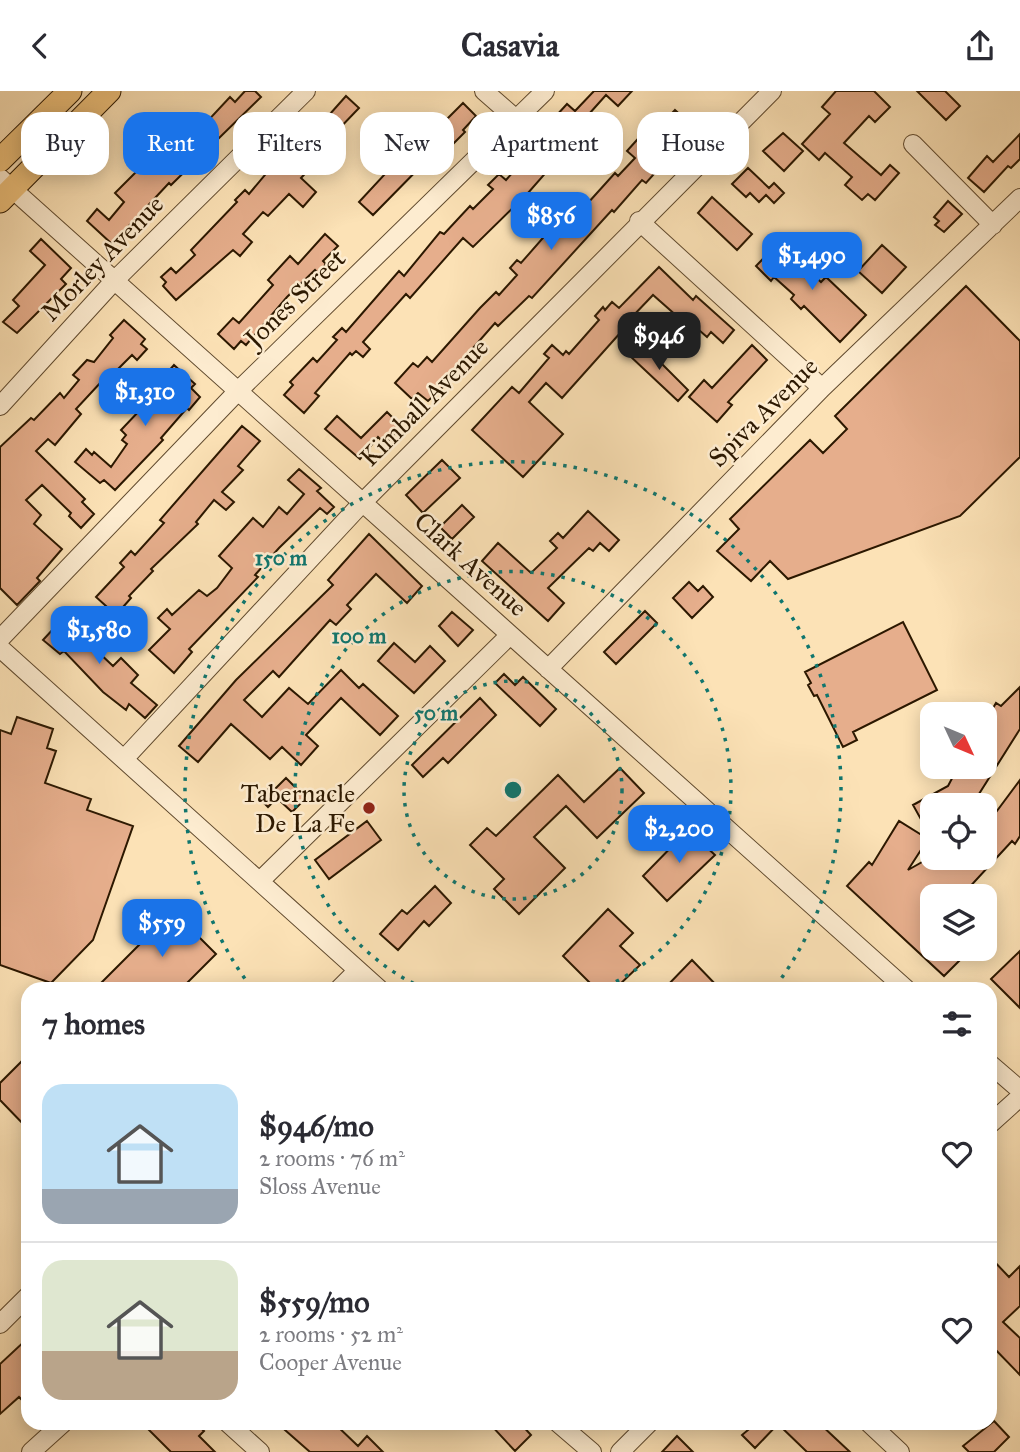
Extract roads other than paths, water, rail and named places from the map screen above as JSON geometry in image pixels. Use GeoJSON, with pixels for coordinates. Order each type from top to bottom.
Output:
{"type":"FeatureCollection","features":[{"type":"Feature","properties":{"kind":"main road"},"geometry":{"type":"LineString","coordinates":[[0,160],[70,91]]}},
{"type":"Feature","properties":{"kind":"main road"},"geometry":{"type":"LineString","coordinates":[[4,189],[109,91]]}},
{"type":"Feature","properties":{"kind":"street","name":"Morley Avenue"},"geometry":{"type":"LineString","coordinates":[[0,406],[114,281],[306,91]]}},
{"type":"Feature","properties":{"kind":"street"},"geometry":{"type":"LineString","coordinates":[[484,91],[508,112]]}},
{"type":"Feature","properties":{"kind":"street","name":"Jones Street"},"geometry":{"type":"LineString","coordinates":[[523,112],[545,91]]}},
{"type":"Feature","properties":{"kind":"street","name":"Kimball Avenue"},"geometry":{"type":"LineString","coordinates":[[124,758],[363,502],[639,221],[772,91]]}},
{"type":"Feature","properties":{"kind":"street"},"geometry":{"type":"LineString","coordinates":[[913,145],[993,225]]}},
{"type":"Feature","properties":{"kind":"street","name":"Jones Street"},"geometry":{"type":"LineString","coordinates":[[0,639],[237,392],[468,166]]}},
{"type":"Feature","properties":{"kind":"street","name":"Clark Avenue"},"geometry":{"type":"LineString","coordinates":[[4,189],[114,281],[898,982]]}},
{"type":"Feature","properties":{"kind":"street","name":"Spiva Avenue"},"geometry":{"type":"LineString","coordinates":[[548,669],[822,388],[1020,198]]}},
{"type":"Feature","properties":{"kind":"street"},"geometry":{"type":"LineString","coordinates":[[639,221],[822,388]]}},
{"type":"Feature","properties":{"kind":"street"},"geometry":{"type":"LineString","coordinates":[[260,881],[510,635]]}},
{"type":"Feature","properties":{"kind":"street"},"geometry":{"type":"LineString","coordinates":[[0,648],[371,982]]}},
{"type":"Feature","properties":{"kind":"street"},"geometry":{"type":"LineString","coordinates":[[346,982],[358,970]]}},
{"type":"Feature","properties":{"kind":"street"},"geometry":{"type":"LineString","coordinates":[[997,1070],[1020,1090]]}},
{"type":"Feature","properties":{"kind":"street"},"geometry":{"type":"LineString","coordinates":[[997,1118],[1020,1097]]}},
{"type":"Feature","properties":{"kind":"street"},"geometry":{"type":"LineString","coordinates":[[0,1324],[21,1303]]}},
{"type":"Feature","properties":{"kind":"street"},"geometry":{"type":"LineString","coordinates":[[31,1452],[55,1430]]}},
{"type":"Feature","properties":{"kind":"street"},"geometry":{"type":"LineString","coordinates":[[236,1430],[260,1452]]}},
{"type":"Feature","properties":{"kind":"street"},"geometry":{"type":"LineString","coordinates":[[566,1430],[592,1452]]}},
{"type":"Feature","properties":{"kind":"street"},"geometry":{"type":"LineString","coordinates":[[620,1452],[642,1430]]}},
{"type":"Feature","properties":{"kind":"street"},"geometry":{"type":"LineString","coordinates":[[876,1430],[900,1452]]}},
{"type":"Feature","properties":{"kind":"place","name":"Tabernacle De La Fe"},"geometry":{"type":"Point","coordinates":[369,808]}}]}
